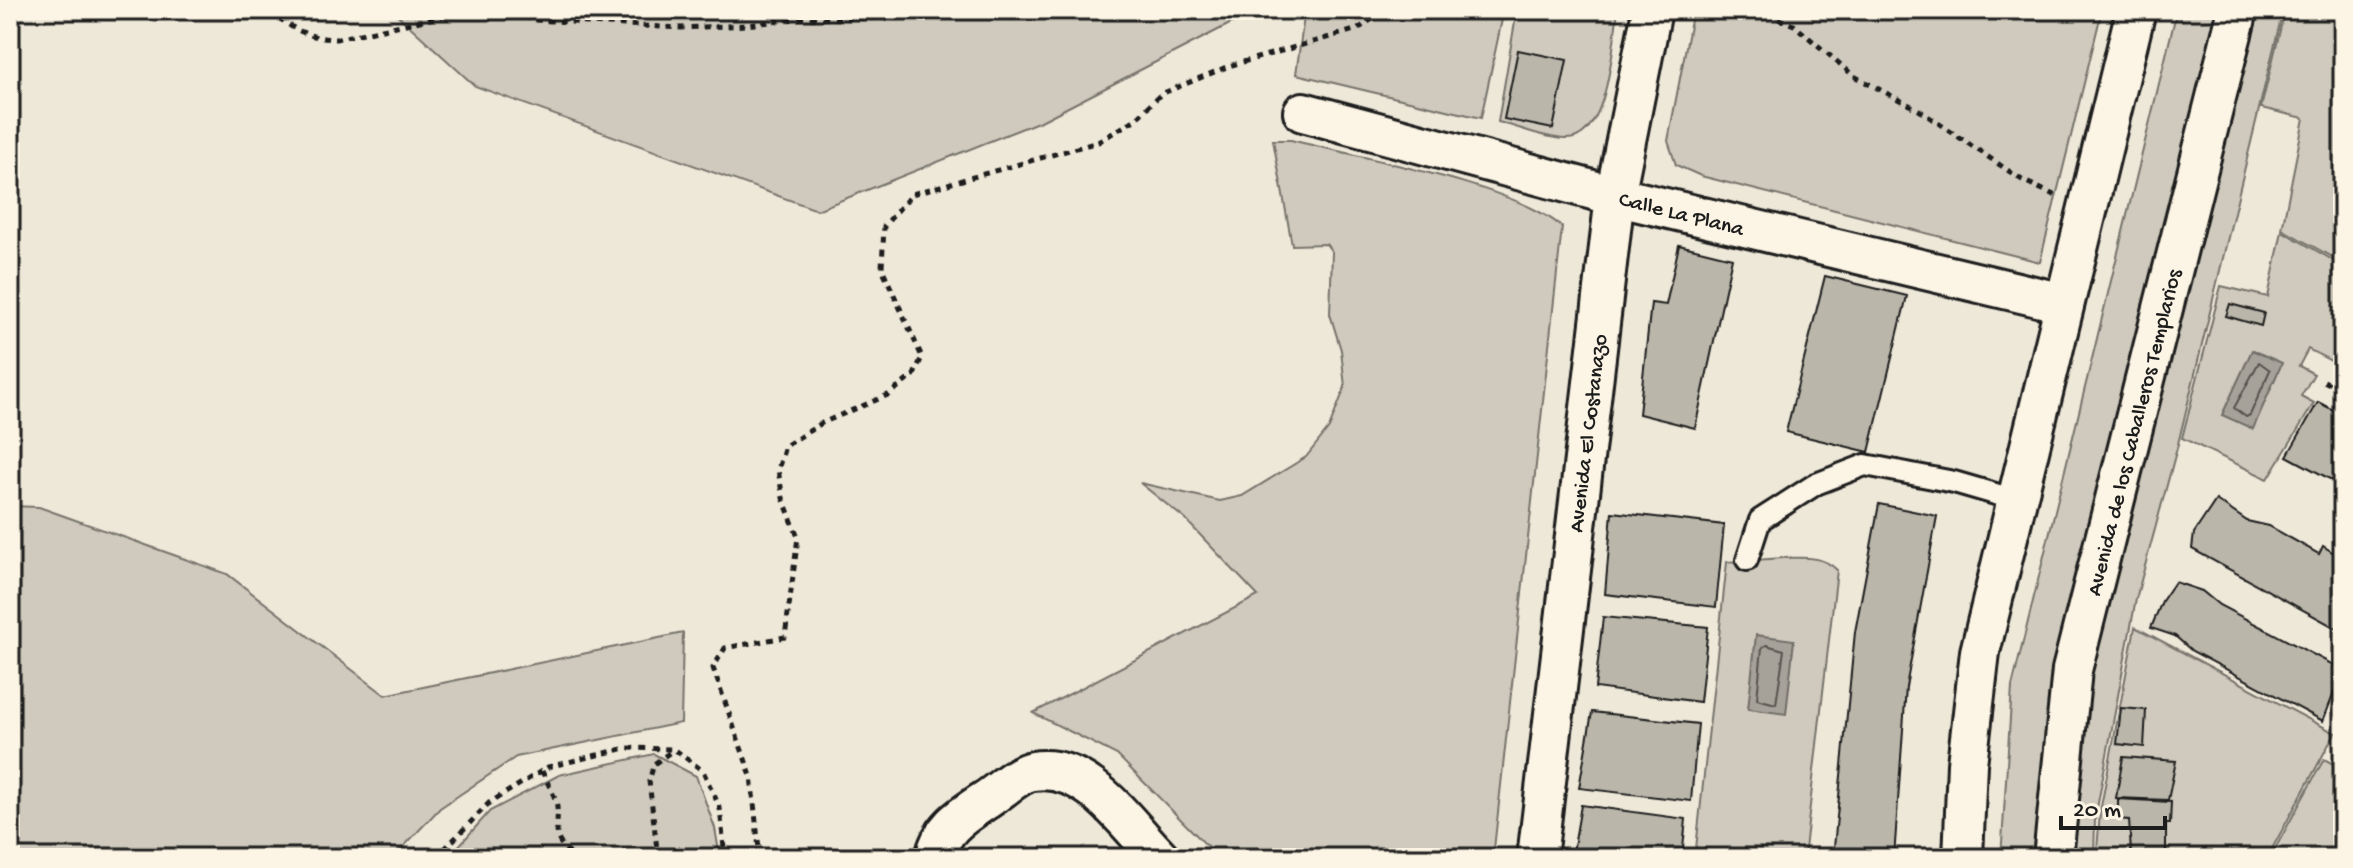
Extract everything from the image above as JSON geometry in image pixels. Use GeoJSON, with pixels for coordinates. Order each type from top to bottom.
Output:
{"type":"FeatureCollection","features":[{"type":"Feature","properties":{"kind":"street","name":"Avenida El Costanazo"},"geometry":{"type":"LineString","coordinates":[[1537,858],[1615,196],[1652,10]]}},
{"type":"Feature","properties":{"kind":"street"},"geometry":{"type":"LineString","coordinates":[[1963,858],[1967,764],[1980,652],[2136,10]]}},
{"type":"Feature","properties":{"kind":"street","name":"Avenida de los Caballeros Templarios"},"geometry":{"type":"LineString","coordinates":[[2053,858],[2072,670],[2238,10]]}},
{"type":"Feature","properties":{"kind":"street","name":"Calle La Plana"},"geometry":{"type":"LineString","coordinates":[[1303,112],[1615,196],[2063,303]]}},
{"type":"Feature","properties":{"kind":"street"},"geometry":{"type":"LineString","coordinates":[[935,858],[938,842],[955,821],[1031,771],[1063,772],[1086,782],[1160,858]]}},
{"type":"Feature","properties":{"kind":"lane"},"geometry":{"type":"LineString","coordinates":[[1747,560],[1760,520],[1816,484],[1865,465],[1954,482],[2016,500]]}},
{"type":"Feature","properties":{"kind":"path"},"geometry":{"type":"LineString","coordinates":[[270,10],[291,29],[315,38],[336,39],[471,10]]}},
{"type":"Feature","properties":{"kind":"path"},"geometry":{"type":"LineString","coordinates":[[501,10],[534,20],[681,28],[747,25],[802,18],[908,18]]}},
{"type":"Feature","properties":{"kind":"path"},"geometry":{"type":"LineString","coordinates":[[534,20],[539,10]]}},
{"type":"Feature","properties":{"kind":"path"},"geometry":{"type":"LineString","coordinates":[[760,858],[751,776],[713,668],[725,648],[785,637],[798,537],[783,498],[778,470],[785,446],[822,423],[888,395],[914,375],[922,357],[882,268],[884,226],[912,194],[1098,142],[1136,119],[1161,94],[1229,66],[1358,29],[1385,10]]}},
{"type":"Feature","properties":{"kind":"path"},"geometry":{"type":"LineString","coordinates":[[1756,10],[1794,25],[1854,76],[1919,110],[2022,180],[2087,207]]}},
{"type":"Feature","properties":{"kind":"path"},"geometry":{"type":"LineString","coordinates":[[2324,381],[2343,391]]}},
{"type":"Feature","properties":{"kind":"path"},"geometry":{"type":"LineString","coordinates":[[436,858],[489,803],[542,771],[626,748],[674,749],[703,771],[720,808],[725,858]]}},
{"type":"Feature","properties":{"kind":"path"},"geometry":{"type":"LineString","coordinates":[[658,858],[649,781],[654,764],[674,749]]}},
{"type":"Feature","properties":{"kind":"path"},"geometry":{"type":"LineString","coordinates":[[542,771],[557,805],[553,829],[563,848],[575,858]]}},
{"type":"Feature","properties":{"kind":"shaded area"},"geometry":{"type":"Polygon","coordinates":[[[392,10],[1257,10],[1043,120],[817,210],[475,86],[392,10]]]}},
{"type":"Feature","properties":{"kind":"shaded area"},"geometry":{"type":"Polygon","coordinates":[[[1305,10],[1504,10],[1481,118],[1296,74],[1305,10]]]}},
{"type":"Feature","properties":{"kind":"shaded area"},"geometry":{"type":"Polygon","coordinates":[[[1517,10],[1618,10],[1611,65],[1600,108],[1580,135],[1557,138],[1498,122],[1517,10]]]}},
{"type":"Feature","properties":{"kind":"shaded area"},"geometry":{"type":"Polygon","coordinates":[[[1693,10],[2102,10],[2040,262],[1701,176],[1676,165],[1668,141],[1693,10]]]}},
{"type":"Feature","properties":{"kind":"shaded area"},"geometry":{"type":"Polygon","coordinates":[[[2177,10],[2283,10],[2177,448],[2136,599],[2095,819],[2094,858],[2001,858],[2012,687],[2177,10]]]}},
{"type":"Feature","properties":{"kind":"shaded area"},"geometry":{"type":"Polygon","coordinates":[[[2285,10],[2343,10],[2343,263],[2282,229],[2304,118],[2261,108],[2285,10]]]}},
{"type":"Feature","properties":{"kind":"shaded area"},"geometry":{"type":"Polygon","coordinates":[[[1273,140],[1291,140],[1473,185],[1539,212],[1562,227],[1493,858],[1219,858],[1117,755],[1033,713],[1258,596],[1185,519],[1140,483],[1220,501],[1242,496],[1306,457],[1329,428],[1345,387],[1341,350],[1330,314],[1332,252],[1326,244],[1292,245],[1273,140]]]}},
{"type":"Feature","properties":{"kind":"shaded area"},"geometry":{"type":"Polygon","coordinates":[[[2282,231],[2343,266],[2343,343],[2333,362],[2308,349],[2299,366],[2314,374],[2301,396],[2314,403],[2268,479],[2182,438],[2221,286],[2268,297],[2282,231]]]}},
{"type":"Feature","properties":{"kind":"shaded area"},"geometry":{"type":"Polygon","coordinates":[[[10,506],[39,507],[227,574],[385,695],[683,633],[681,723],[516,757],[440,808],[393,858],[10,858],[10,506]]]}},
{"type":"Feature","properties":{"kind":"shaded area"},"geometry":{"type":"Polygon","coordinates":[[[1783,558],[1819,560],[1837,570],[1804,858],[1695,858],[1727,562],[1783,558]]]}},
{"type":"Feature","properties":{"kind":"shaded area"},"geometry":{"type":"Polygon","coordinates":[[[2135,627],[2335,733],[2267,858],[2112,858],[2097,851],[2100,812],[2135,627]]]}},
{"type":"Feature","properties":{"kind":"shaded area"},"geometry":{"type":"Polygon","coordinates":[[[654,754],[696,776],[715,828],[720,858],[448,858],[490,811],[559,775],[654,754]]]}},
{"type":"Feature","properties":{"kind":"shaded area"},"geometry":{"type":"Polygon","coordinates":[[[2324,759],[2343,769],[2343,858],[2270,858],[2324,759]]]}},
{"type":"Feature","properties":{"kind":"water"},"geometry":{"type":"Polygon","coordinates":[[[2252,350],[2282,363],[2253,429],[2222,415],[2252,350]]]}},
{"type":"Feature","properties":{"kind":"water"},"geometry":{"type":"Polygon","coordinates":[[[1756,635],[1794,640],[1786,714],[1748,709],[1756,635]]]}},
{"type":"Feature","properties":{"kind":"building"},"geometry":{"type":"Polygon","coordinates":[[[1518,50],[1567,60],[1553,129],[1504,119],[1518,50]]]}},
{"type":"Feature","properties":{"kind":"building"},"geometry":{"type":"Polygon","coordinates":[[[1679,245],[1732,258],[1695,428],[1639,414],[1651,303],[1666,305],[1679,245]]]}},
{"type":"Feature","properties":{"kind":"building"},"geometry":{"type":"Polygon","coordinates":[[[1825,276],[1907,296],[1869,452],[1786,432],[1825,276]]]}},
{"type":"Feature","properties":{"kind":"building"},"geometry":{"type":"Polygon","coordinates":[[[2230,304],[2264,313],[2261,326],[2226,316],[2230,304]]]}},
{"type":"Feature","properties":{"kind":"building"},"geometry":{"type":"Polygon","coordinates":[[[2318,402],[2343,415],[2343,486],[2287,456],[2318,402]]]}},
{"type":"Feature","properties":{"kind":"building"},"geometry":{"type":"Polygon","coordinates":[[[2216,500],[2247,521],[2269,526],[2319,554],[2323,546],[2343,559],[2343,632],[2192,549],[2194,533],[2216,500]]]}},
{"type":"Feature","properties":{"kind":"building"},"geometry":{"type":"Polygon","coordinates":[[[1879,504],[1937,516],[1906,687],[1894,858],[1833,858],[1855,632],[1879,504]]]}},
{"type":"Feature","properties":{"kind":"building"},"geometry":{"type":"Polygon","coordinates":[[[1612,512],[1724,525],[1716,607],[1605,594],[1612,512]]]}},
{"type":"Feature","properties":{"kind":"building"},"geometry":{"type":"Polygon","coordinates":[[[2175,582],[2202,591],[2219,605],[2343,670],[2323,721],[2192,651],[2175,636],[2151,628],[2162,601],[2175,582]]]}},
{"type":"Feature","properties":{"kind":"building"},"geometry":{"type":"Polygon","coordinates":[[[1603,617],[1708,627],[1700,702],[1595,688],[1603,617]]]}},
{"type":"Feature","properties":{"kind":"building"},"geometry":{"type":"Polygon","coordinates":[[[2121,708],[2146,710],[2144,747],[2117,744],[2121,708]]]}},
{"type":"Feature","properties":{"kind":"building"},"geometry":{"type":"Polygon","coordinates":[[[1592,712],[1698,724],[1691,801],[1579,788],[1592,712]]]}},
{"type":"Feature","properties":{"kind":"building"},"geometry":{"type":"Polygon","coordinates":[[[2123,757],[2176,761],[2168,800],[2116,798],[2123,757]]]}},
{"type":"Feature","properties":{"kind":"building"},"geometry":{"type":"Polygon","coordinates":[[[2118,799],[2171,802],[2170,824],[2166,824],[2166,856],[2131,853],[2129,820],[2118,819],[2118,799]]]}},
{"type":"Feature","properties":{"kind":"building"},"geometry":{"type":"Polygon","coordinates":[[[1581,805],[1686,819],[1682,858],[1572,858],[1581,805]]]}}]}
